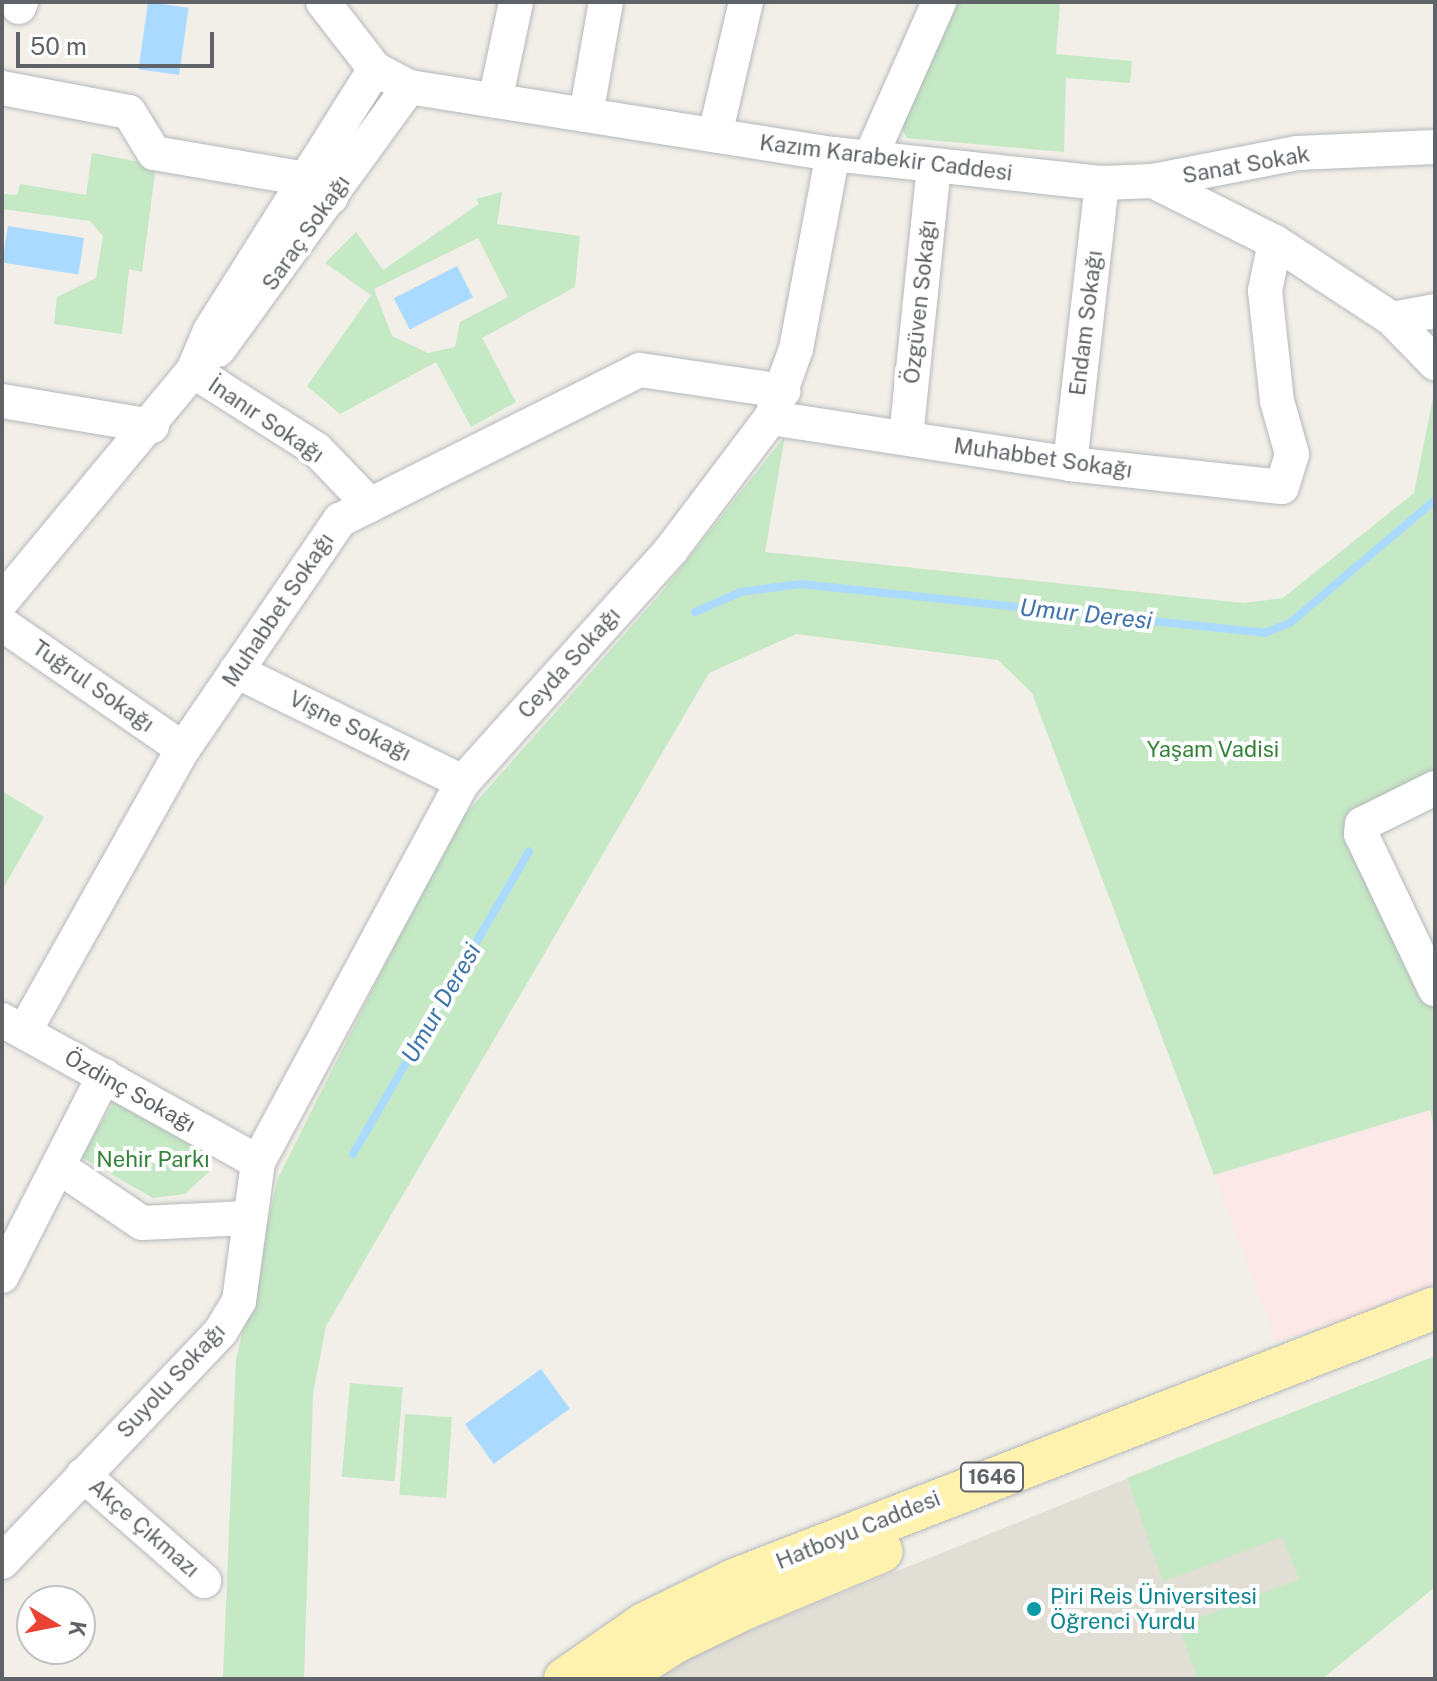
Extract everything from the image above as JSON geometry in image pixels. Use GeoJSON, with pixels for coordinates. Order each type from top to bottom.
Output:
{"type":"FeatureCollection","features":[{"type":"Feature","properties":{"kind":"main road","name":"Hatboyu Caddesi"},"geometry":{"type":"LineString","coordinates":[[565,1679],[644,1624],[734,1580],[1435,1308]]}},
{"type":"Feature","properties":{"kind":"main road","name":"Hatboyu Caddesi"},"geometry":{"type":"LineString","coordinates":[[617,1679],[677,1641],[746,1608],[1178,1433],[1435,1337]]}},
{"type":"Feature","properties":{"kind":"street"},"geometry":{"type":"LineString","coordinates":[[495,101],[516,2]]}},
{"type":"Feature","properties":{"kind":"street"},"geometry":{"type":"LineString","coordinates":[[586,115],[606,2]]}},
{"type":"Feature","properties":{"kind":"street"},"geometry":{"type":"LineString","coordinates":[[715,135],[746,2]]}},
{"type":"Feature","properties":{"kind":"street"},"geometry":{"type":"LineString","coordinates":[[870,158],[939,2]]}},
{"type":"Feature","properties":{"kind":"street","name":"Kazım Karabekir Caddesi"},"geometry":{"type":"LineString","coordinates":[[339,10],[375,69],[409,87],[833,154],[1102,183],[1153,181],[1275,242],[1392,319],[1435,363]]}},
{"type":"Feature","properties":{"kind":"street","name":"Saraç Sokağı"},"geometry":{"type":"LineString","coordinates":[[2,601],[152,426],[193,371],[229,342],[318,188],[375,69]]}},
{"type":"Feature","properties":{"kind":"street","name":"Saraç Sokağı"},"geometry":{"type":"LineString","coordinates":[[318,188],[409,87]]}},
{"type":"Feature","properties":{"kind":"street"},"geometry":{"type":"LineString","coordinates":[[2,88],[129,112],[154,153],[318,188]]}},
{"type":"Feature","properties":{"kind":"street","name":"Sanat Sokak"},"geometry":{"type":"LineString","coordinates":[[1153,181],[1297,153],[1435,147]]}},
{"type":"Feature","properties":{"kind":"street","name":"Ceyda Sokağı"},"geometry":{"type":"LineString","coordinates":[[258,1162],[463,782],[671,550],[777,405],[796,349],[833,154]]}},
{"type":"Feature","properties":{"kind":"street","name":"Özgüven Sokağı"},"geometry":{"type":"LineString","coordinates":[[906,437],[934,166]]}},
{"type":"Feature","properties":{"kind":"street","name":"Endam Sokağı"},"geometry":{"type":"LineString","coordinates":[[1070,464],[1102,183]]}},
{"type":"Feature","properties":{"kind":"street","name":"Muhabbet Sokağı"},"geometry":{"type":"LineString","coordinates":[[13,1026],[183,749],[340,520],[640,370],[906,437],[1070,464],[1282,487],[1292,454],[1277,401],[1265,291],[1275,242]]}},
{"type":"Feature","properties":{"kind":"street"},"geometry":{"type":"LineString","coordinates":[[1392,319],[1435,311]]}},
{"type":"Feature","properties":{"kind":"street","name":"İnanır Sokağı"},"geometry":{"type":"LineString","coordinates":[[193,371],[316,449],[370,505]]}},
{"type":"Feature","properties":{"kind":"street"},"geometry":{"type":"LineString","coordinates":[[2,401],[152,426]]}},
{"type":"Feature","properties":{"kind":"street","name":"Tuğrul Sokağı"},"geometry":{"type":"LineString","coordinates":[[2,624],[183,749]]}},
{"type":"Feature","properties":{"kind":"street","name":"Vişne Sokağı"},"geometry":{"type":"LineString","coordinates":[[236,671],[463,782]]}},
{"type":"Feature","properties":{"kind":"street"},"geometry":{"type":"LineString","coordinates":[[1435,788],[1362,824],[1361,834],[1435,989]]}},
{"type":"Feature","properties":{"kind":"street","name":"Özdinç Sokağı"},"geometry":{"type":"LineString","coordinates":[[13,1026],[258,1162]]}},
{"type":"Feature","properties":{"kind":"street"},"geometry":{"type":"LineString","coordinates":[[2,1276],[104,1076]]}},
{"type":"Feature","properties":{"kind":"street","name":"Suyolu Sokağı"},"geometry":{"type":"LineString","coordinates":[[2,1562],[221,1331],[239,1301],[247,1265],[247,1218],[258,1162]]}},
{"type":"Feature","properties":{"kind":"street"},"geometry":{"type":"LineString","coordinates":[[59,1167],[142,1223],[247,1218]]}},
{"type":"Feature","properties":{"kind":"street","name":"Akçe Çıkmazı"},"geometry":{"type":"LineString","coordinates":[[83,1475],[204,1581]]}},
{"type":"Feature","properties":{"kind":"shaded area"},"geometry":{"type":"Polygon","coordinates":[[[1430,1110],[1435,1131],[1435,1289],[1276,1341],[1214,1175],[1430,1110]]]}},
{"type":"Feature","properties":{"kind":"shaded area"},"geometry":{"type":"Polygon","coordinates":[[[1277,1418],[1322,1679],[653,1679],[701,1650],[1277,1418]]]}},
{"type":"Feature","properties":{"kind":"green space"},"geometry":{"type":"Polygon","coordinates":[[[954,2],[1060,2],[1056,54],[1132,61],[1130,83],[1066,78],[1064,152],[907,138],[900,126],[954,2]]]}},
{"type":"Feature","properties":{"kind":"green space"},"geometry":{"type":"Polygon","coordinates":[[[92,153],[156,165],[142,272],[129,269],[122,334],[54,324],[57,297],[96,278],[103,236],[90,221],[2,209],[2,194],[17,195],[20,184],[86,195],[92,153]]]}},
{"type":"Feature","properties":{"kind":"green space"},"geometry":{"type":"Polygon","coordinates":[[[502,192],[497,224],[580,236],[575,287],[482,338],[516,402],[471,427],[436,362],[340,414],[307,386],[371,295],[325,263],[356,232],[383,270],[479,204],[476,199],[502,192]],[[478,238],[374,289],[392,336],[428,353],[455,347],[460,322],[508,297],[478,238]]]}},
{"type":"Feature","properties":{"kind":"green space","name":"Yaşam Vadisi"},"geometry":{"type":"Polygon","coordinates":[[[1435,388],[1435,771],[1403,787],[1363,852],[1435,1012],[1435,1131],[1430,1110],[1214,1175],[1032,693],[998,660],[796,634],[709,673],[326,1326],[313,1394],[304,1679],[223,1679],[236,1360],[278,1178],[453,828],[661,593],[785,436],[765,552],[1243,603],[1283,598],[1414,493],[1435,388]]]}},
{"type":"Feature","properties":{"kind":"green space"},"geometry":{"type":"Polygon","coordinates":[[[2,791],[44,817],[2,890],[2,791]]]}},
{"type":"Feature","properties":{"kind":"green space","name":"Nehir Parkı"},"geometry":{"type":"Polygon","coordinates":[[[114,1102],[207,1152],[212,1169],[185,1194],[153,1198],[81,1157],[114,1102]]]}},
{"type":"Feature","properties":{"kind":"green space"},"geometry":{"type":"Polygon","coordinates":[[[1435,1356],[1435,1587],[1322,1679],[1197,1679],[1179,1626],[1299,1579],[1282,1537],[1163,1582],[1127,1478],[1435,1356]]]}},
{"type":"Feature","properties":{"kind":"green space"},"geometry":{"type":"Polygon","coordinates":[[[350,1383],[403,1388],[395,1481],[342,1477],[350,1383]]]}},
{"type":"Feature","properties":{"kind":"green space"},"geometry":{"type":"Polygon","coordinates":[[[405,1414],[452,1417],[446,1498],[399,1495],[405,1414]]]}},
{"type":"Feature","properties":{"kind":"water"},"geometry":{"type":"Polygon","coordinates":[[[148,2],[189,8],[179,75],[139,69],[148,2]]]}},
{"type":"Feature","properties":{"kind":"water"},"geometry":{"type":"Polygon","coordinates":[[[8,226],[84,238],[78,275],[2,263],[8,226]]]}},
{"type":"Feature","properties":{"kind":"water"},"geometry":{"type":"Polygon","coordinates":[[[457,266],[473,297],[410,329],[394,298],[457,266]]]}},
{"type":"Feature","properties":{"kind":"water"},"geometry":{"type":"Polygon","coordinates":[[[541,1369],[570,1409],[494,1464],[465,1424],[541,1369]]]}},
{"type":"Feature","properties":{"kind":"waterway","name":"Umur Deresi"},"geometry":{"type":"LineString","coordinates":[[695,612],[741,592],[800,584],[1264,633],[1290,623],[1435,500]]}},
{"type":"Feature","properties":{"kind":"waterway","name":"Umur Deresi"},"geometry":{"type":"LineString","coordinates":[[353,1154],[529,852]]}},
{"type":"Feature","properties":{"kind":"place","name":"Piri Reis Üniversitesi Öğrenci Yurdu"},"geometry":{"type":"Point","coordinates":[1034,1609]}}]}
